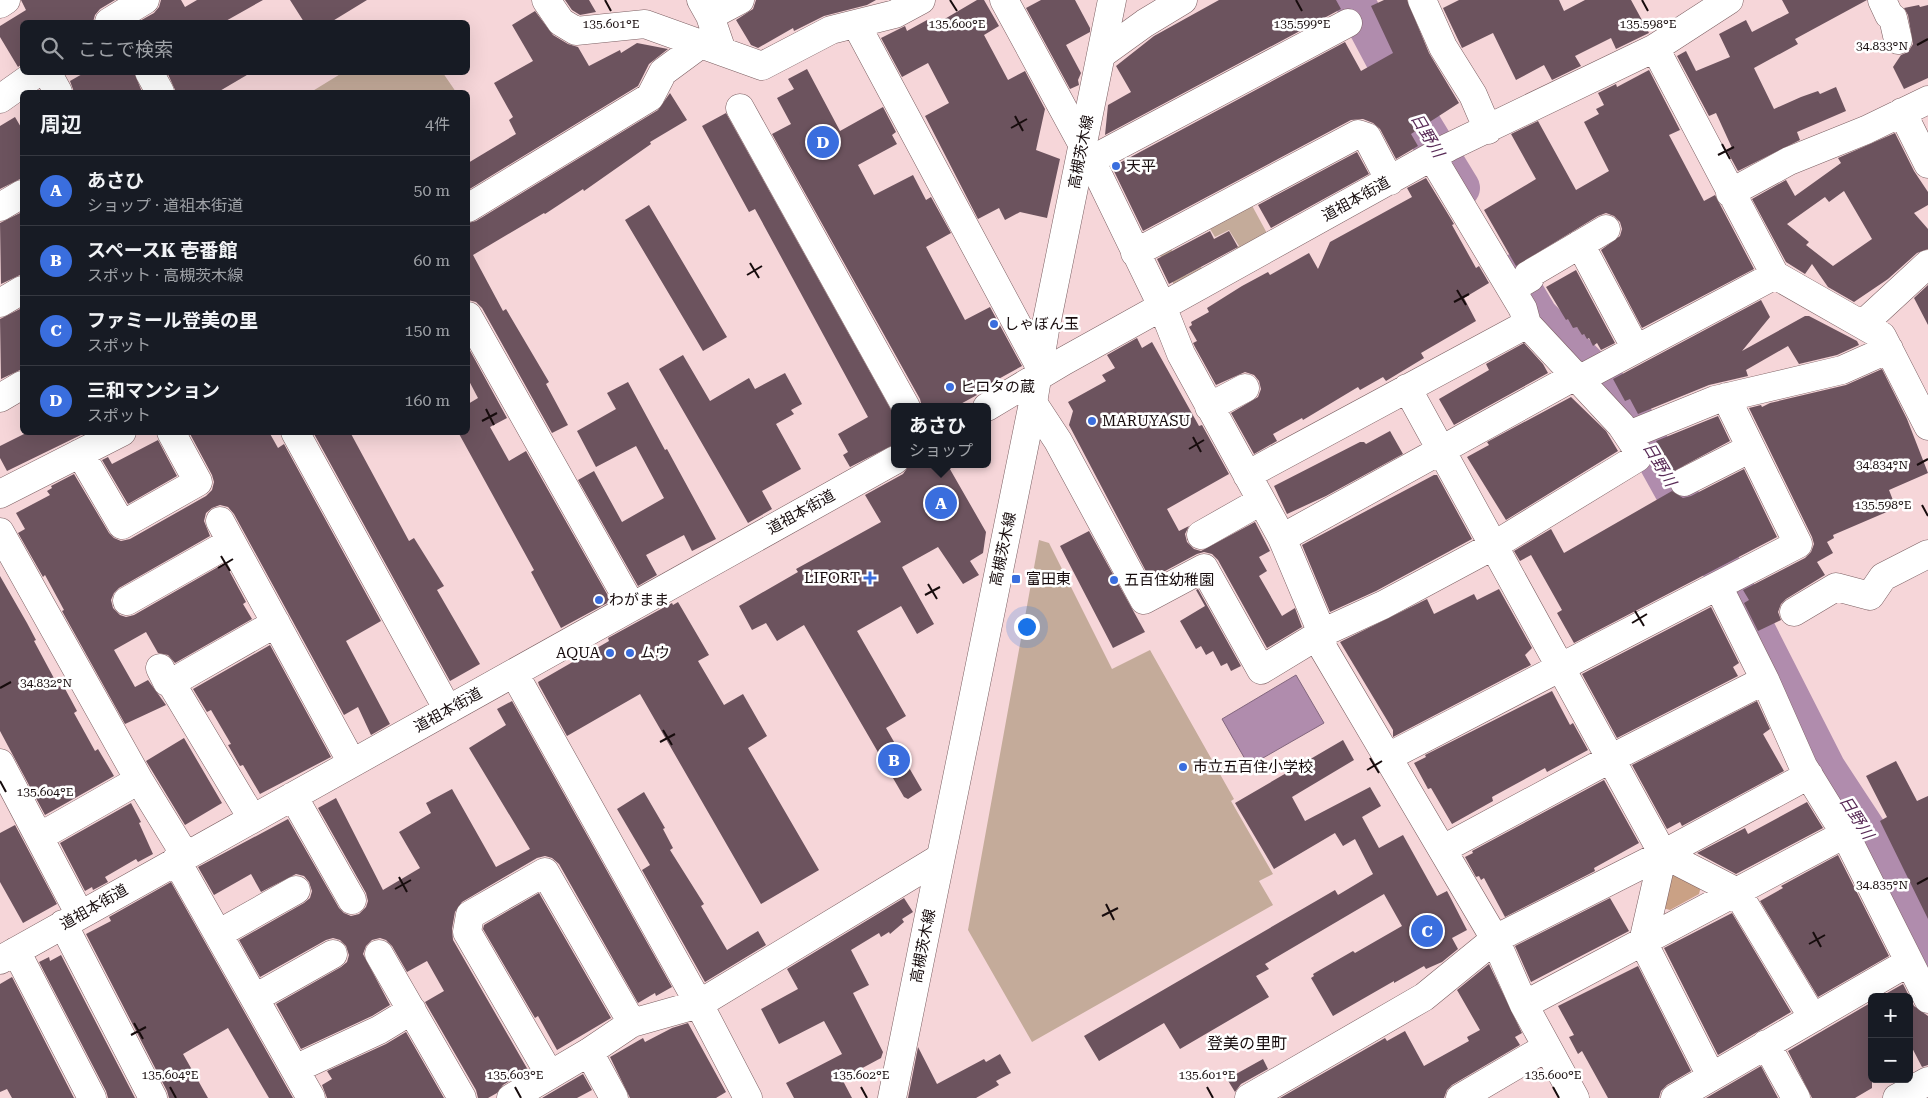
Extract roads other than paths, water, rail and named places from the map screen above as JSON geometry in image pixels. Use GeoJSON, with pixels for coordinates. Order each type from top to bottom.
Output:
{"type":"FeatureCollection","features":[{"type":"Feature","properties":{"kind":"street"},"geometry":{"type":"LineString","coordinates":[[0,4],[6,0]]}},
{"type":"Feature","properties":{"kind":"street"},"geometry":{"type":"LineString","coordinates":[[115,15],[145,0]]}},
{"type":"Feature","properties":{"kind":"street"},"geometry":{"type":"LineString","coordinates":[[546,0],[561,22],[576,31],[645,24],[762,66],[831,30],[895,14],[921,0]]}},
{"type":"Feature","properties":{"kind":"street"},"geometry":{"type":"LineString","coordinates":[[712,48],[705,8],[740,0]]}},
{"type":"Feature","properties":{"kind":"street","name":"高槻茨木線"},"geometry":{"type":"LineString","coordinates":[[892,1098],[1038,371],[1087,152],[1112,0]]}},
{"type":"Feature","properties":{"kind":"street"},"geometry":{"type":"LineString","coordinates":[[1102,54],[1145,23],[1184,0]]}},
{"type":"Feature","properties":{"kind":"street"},"geometry":{"type":"LineString","coordinates":[[1422,0],[1443,47],[1473,95],[1488,130]]}},
{"type":"Feature","properties":{"kind":"street","name":"道祖本街道"},"geometry":{"type":"LineString","coordinates":[[991,405],[1038,371],[1162,306],[1436,154],[1655,48],[1698,10],[1729,0]]}},
{"type":"Feature","properties":{"kind":"street"},"geometry":{"type":"LineString","coordinates":[[1882,0],[1889,16],[1893,18],[1898,40]]}},
{"type":"Feature","properties":{"kind":"street"},"geometry":{"type":"LineString","coordinates":[[1007,1],[1087,152],[1162,306],[1181,354],[1282,538],[1322,633],[1323,648],[1495,939],[1524,1005],[1575,1098]]}},
{"type":"Feature","properties":{"kind":"street"},"geometry":{"type":"LineString","coordinates":[[1087,152],[1348,23]]}},
{"type":"Feature","properties":{"kind":"street"},"geometry":{"type":"LineString","coordinates":[[856,24],[1038,371]]}},
{"type":"Feature","properties":{"kind":"street"},"geometry":{"type":"LineString","coordinates":[[470,207],[650,96],[663,72],[712,48]]}},
{"type":"Feature","properties":{"kind":"street"},"geometry":{"type":"LineString","coordinates":[[1655,48],[1775,275],[1882,336],[1928,426]]}},
{"type":"Feature","properties":{"kind":"street"},"geometry":{"type":"LineString","coordinates":[[0,99],[34,75]]}},
{"type":"Feature","properties":{"kind":"street"},"geometry":{"type":"LineString","coordinates":[[49,75],[57,90]]}},
{"type":"Feature","properties":{"kind":"street"},"geometry":{"type":"LineString","coordinates":[[151,75],[159,90]]}},
{"type":"Feature","properties":{"kind":"street"},"geometry":{"type":"LineString","coordinates":[[1730,193],[1789,161],[1928,100]]}},
{"type":"Feature","properties":{"kind":"street"},"geometry":{"type":"LineString","coordinates":[[740,108],[904,403]]}},
{"type":"Feature","properties":{"kind":"street"},"geometry":{"type":"LineString","coordinates":[[1902,112],[1928,164]]}},
{"type":"Feature","properties":{"kind":"street"},"geometry":{"type":"LineString","coordinates":[[1135,253],[1358,134],[1367,137],[1390,181]]}},
{"type":"Feature","properties":{"kind":"street"},"geometry":{"type":"LineString","coordinates":[[1436,154],[1519,283],[1522,309],[1527,324],[1578,377],[1638,431]]}},
{"type":"Feature","properties":{"kind":"street"},"geometry":{"type":"LineString","coordinates":[[0,207],[20,195]]}},
{"type":"Feature","properties":{"kind":"street"},"geometry":{"type":"LineString","coordinates":[[1519,283],[1606,229]]}},
{"type":"Feature","properties":{"kind":"street"},"geometry":{"type":"LineString","coordinates":[[1580,244],[1636,349]]}},
{"type":"Feature","properties":{"kind":"street"},"geometry":{"type":"LineString","coordinates":[[1862,324],[1928,264]]}},
{"type":"Feature","properties":{"kind":"street"},"geometry":{"type":"LineString","coordinates":[[1282,538],[1442,449],[1775,275]]}},
{"type":"Feature","properties":{"kind":"street"},"geometry":{"type":"LineString","coordinates":[[0,302],[20,291]]}},
{"type":"Feature","properties":{"kind":"street"},"geometry":{"type":"LineString","coordinates":[[470,320],[632,607]]}},
{"type":"Feature","properties":{"kind":"street"},"geometry":{"type":"LineString","coordinates":[[1247,476],[1527,324]]}},
{"type":"Feature","properties":{"kind":"street"},"geometry":{"type":"LineString","coordinates":[[1638,431],[1726,397],[1842,370],[1890,349]]}},
{"type":"Feature","properties":{"kind":"street"},"geometry":{"type":"LineString","coordinates":[[0,398],[20,386]]}},
{"type":"Feature","properties":{"kind":"street"},"geometry":{"type":"LineString","coordinates":[[1209,406],[1245,388]]}},
{"type":"Feature","properties":{"kind":"street"},"geometry":{"type":"LineString","coordinates":[[1407,388],[1663,854],[1736,892],[1813,1018]]}},
{"type":"Feature","properties":{"kind":"street"},"geometry":{"type":"LineString","coordinates":[[1388,757],[1798,544],[1726,397]]}},
{"type":"Feature","properties":{"kind":"street"},"geometry":{"type":"LineString","coordinates":[[1033,403],[1058,441],[1144,600],[1204,568],[1262,670],[1322,633],[1383,604],[1494,546],[1636,458],[1635,446],[1638,431]]}},
{"type":"Feature","properties":{"kind":"street"},"geometry":{"type":"LineString","coordinates":[[0,494],[116,435]]}},
{"type":"Feature","properties":{"kind":"street"},"geometry":{"type":"LineString","coordinates":[[80,453],[122,525],[198,482],[173,435]]}},
{"type":"Feature","properties":{"kind":"street"},"geometry":{"type":"LineString","coordinates":[[297,435],[448,710]]}},
{"type":"Feature","properties":{"kind":"street"},"geometry":{"type":"LineString","coordinates":[[1684,482],[1751,448]]}},
{"type":"Feature","properties":{"kind":"street","name":"道祖本街道"},"geometry":{"type":"LineString","coordinates":[[8,955],[891,462]]}},
{"type":"Feature","properties":{"kind":"street"},"geometry":{"type":"LineString","coordinates":[[1201,535],[1261,501]]}},
{"type":"Feature","properties":{"kind":"street"},"geometry":{"type":"LineString","coordinates":[[0,532],[139,780],[181,858],[218,934],[311,1098]]}},
{"type":"Feature","properties":{"kind":"street"},"geometry":{"type":"LineString","coordinates":[[127,601],[226,532],[352,763]]}},
{"type":"Feature","properties":{"kind":"street"},"geometry":{"type":"LineString","coordinates":[[1794,612],[1836,587],[1870,596],[1883,577],[1928,554]]}},
{"type":"Feature","properties":{"kind":"street"},"geometry":{"type":"LineString","coordinates":[[1727,581],[1765,680],[1809,775],[1845,834],[1928,999]]}},
{"type":"Feature","properties":{"kind":"street"},"geometry":{"type":"LineString","coordinates":[[252,818],[166,676],[276,623]]}},
{"type":"Feature","properties":{"kind":"street"},"geometry":{"type":"LineString","coordinates":[[514,673],[699,1004],[748,1098]]}},
{"type":"Feature","properties":{"kind":"street"},"geometry":{"type":"LineString","coordinates":[[1443,849],[1610,759],[1765,680]]}},
{"type":"Feature","properties":{"kind":"street"},"geometry":{"type":"LineString","coordinates":[[0,763],[39,837],[72,920],[153,1098]]}},
{"type":"Feature","properties":{"kind":"street"},"geometry":{"type":"LineString","coordinates":[[1249,1098],[1424,997],[1495,939],[1663,854],[1809,775]]}},
{"type":"Feature","properties":{"kind":"street"},"geometry":{"type":"LineString","coordinates":[[39,837],[139,780]]}},
{"type":"Feature","properties":{"kind":"street"},"geometry":{"type":"LineString","coordinates":[[293,796],[352,900]]}},
{"type":"Feature","properties":{"kind":"street"},"geometry":{"type":"LineString","coordinates":[[1524,1005],[1845,834]]}},
{"type":"Feature","properties":{"kind":"street"},"geometry":{"type":"LineString","coordinates":[[1663,854],[1642,942],[1711,1076]]}},
{"type":"Feature","properties":{"kind":"street"},"geometry":{"type":"LineString","coordinates":[[511,1098],[589,1052],[632,1023],[699,1004],[940,858]]}},
{"type":"Feature","properties":{"kind":"street"},"geometry":{"type":"LineString","coordinates":[[550,1075],[467,932],[470,915],[545,872],[632,1023]]}},
{"type":"Feature","properties":{"kind":"street"},"geometry":{"type":"LineString","coordinates":[[218,934],[296,890]]}},
{"type":"Feature","properties":{"kind":"street"},"geometry":{"type":"LineString","coordinates":[[255,998],[333,954]]}},
{"type":"Feature","properties":{"kind":"street"},"geometry":{"type":"LineString","coordinates":[[379,954],[462,1098]]}},
{"type":"Feature","properties":{"kind":"street"},"geometry":{"type":"LineString","coordinates":[[8,955],[92,1098]]}},
{"type":"Feature","properties":{"kind":"street"},"geometry":{"type":"LineString","coordinates":[[1675,1098],[1909,962]]}},
{"type":"Feature","properties":{"kind":"street"},"geometry":{"type":"LineString","coordinates":[[295,1069],[378,1030],[412,1010]]}},
{"type":"Feature","properties":{"kind":"street"},"geometry":{"type":"LineString","coordinates":[[1766,1044],[1796,1098]]}},
{"type":"Feature","properties":{"kind":"street"},"geometry":{"type":"LineString","coordinates":[[1460,1098],[1547,1047]]}},
{"type":"Feature","properties":{"kind":"street"},"geometry":{"type":"LineString","coordinates":[[589,1052],[614,1098]]}},
{"type":"Feature","properties":{"kind":"street"},"geometry":{"type":"LineString","coordinates":[[1897,1098],[1928,1080]]}},
{"type":"Feature","properties":{"kind":"waterway","name":"日野川"},"geometry":{"type":"LineString","coordinates":[[1354,0],[1413,111],[1460,188]]}},
{"type":"Feature","properties":{"kind":"waterway","name":"日野川"},"geometry":{"type":"LineString","coordinates":[[1513,274],[1538,316],[1619,398],[1638,425],[1673,488],[1734,588],[1826,769],[1883,856],[1928,953]]}},
{"type":"Feature","properties":{"kind":"place","name":"三和マンション"},"geometry":{"type":"Point","coordinates":[823,142]}},
{"type":"Feature","properties":{"kind":"place","name":"天平"},"geometry":{"type":"Point","coordinates":[1116,166]}},
{"type":"Feature","properties":{"kind":"place","name":"しゃぼん玉"},"geometry":{"type":"Point","coordinates":[994,324]}},
{"type":"Feature","properties":{"kind":"place","name":"ヒロタの蔵"},"geometry":{"type":"Point","coordinates":[950,387]}},
{"type":"Feature","properties":{"kind":"place","name":"MARUYASU"},"geometry":{"type":"Point","coordinates":[1092,421]}},
{"type":"Feature","properties":{"kind":"place","name":"あさひ"},"geometry":{"type":"Point","coordinates":[941,503]}},
{"type":"Feature","properties":{"kind":"place","name":"LIFORT"},"geometry":{"type":"Point","coordinates":[870,578]}},
{"type":"Feature","properties":{"kind":"place","name":"富田東"},"geometry":{"type":"Point","coordinates":[1016,579]}},
{"type":"Feature","properties":{"kind":"place","name":"五百住幼稚園"},"geometry":{"type":"Point","coordinates":[1114,580]}},
{"type":"Feature","properties":{"kind":"place","name":"わがまま"},"geometry":{"type":"Point","coordinates":[599,600]}},
{"type":"Feature","properties":{"kind":"place","name":"AQUA"},"geometry":{"type":"Point","coordinates":[610,653]}},
{"type":"Feature","properties":{"kind":"place","name":"ムウ"},"geometry":{"type":"Point","coordinates":[630,653]}},
{"type":"Feature","properties":{"kind":"place","name":"スペースK 壱番館"},"geometry":{"type":"Point","coordinates":[894,760]}},
{"type":"Feature","properties":{"kind":"place","name":"市立五百住小学校"},"geometry":{"type":"Point","coordinates":[1183,767]}},
{"type":"Feature","properties":{"kind":"place","name":"ファミール登美の里"},"geometry":{"type":"Point","coordinates":[1427,931]}},
{"type":"Feature","properties":{"kind":"district","name":"登美の里町"},"geometry":{"type":"Point","coordinates":[1247,1043]}}]}
